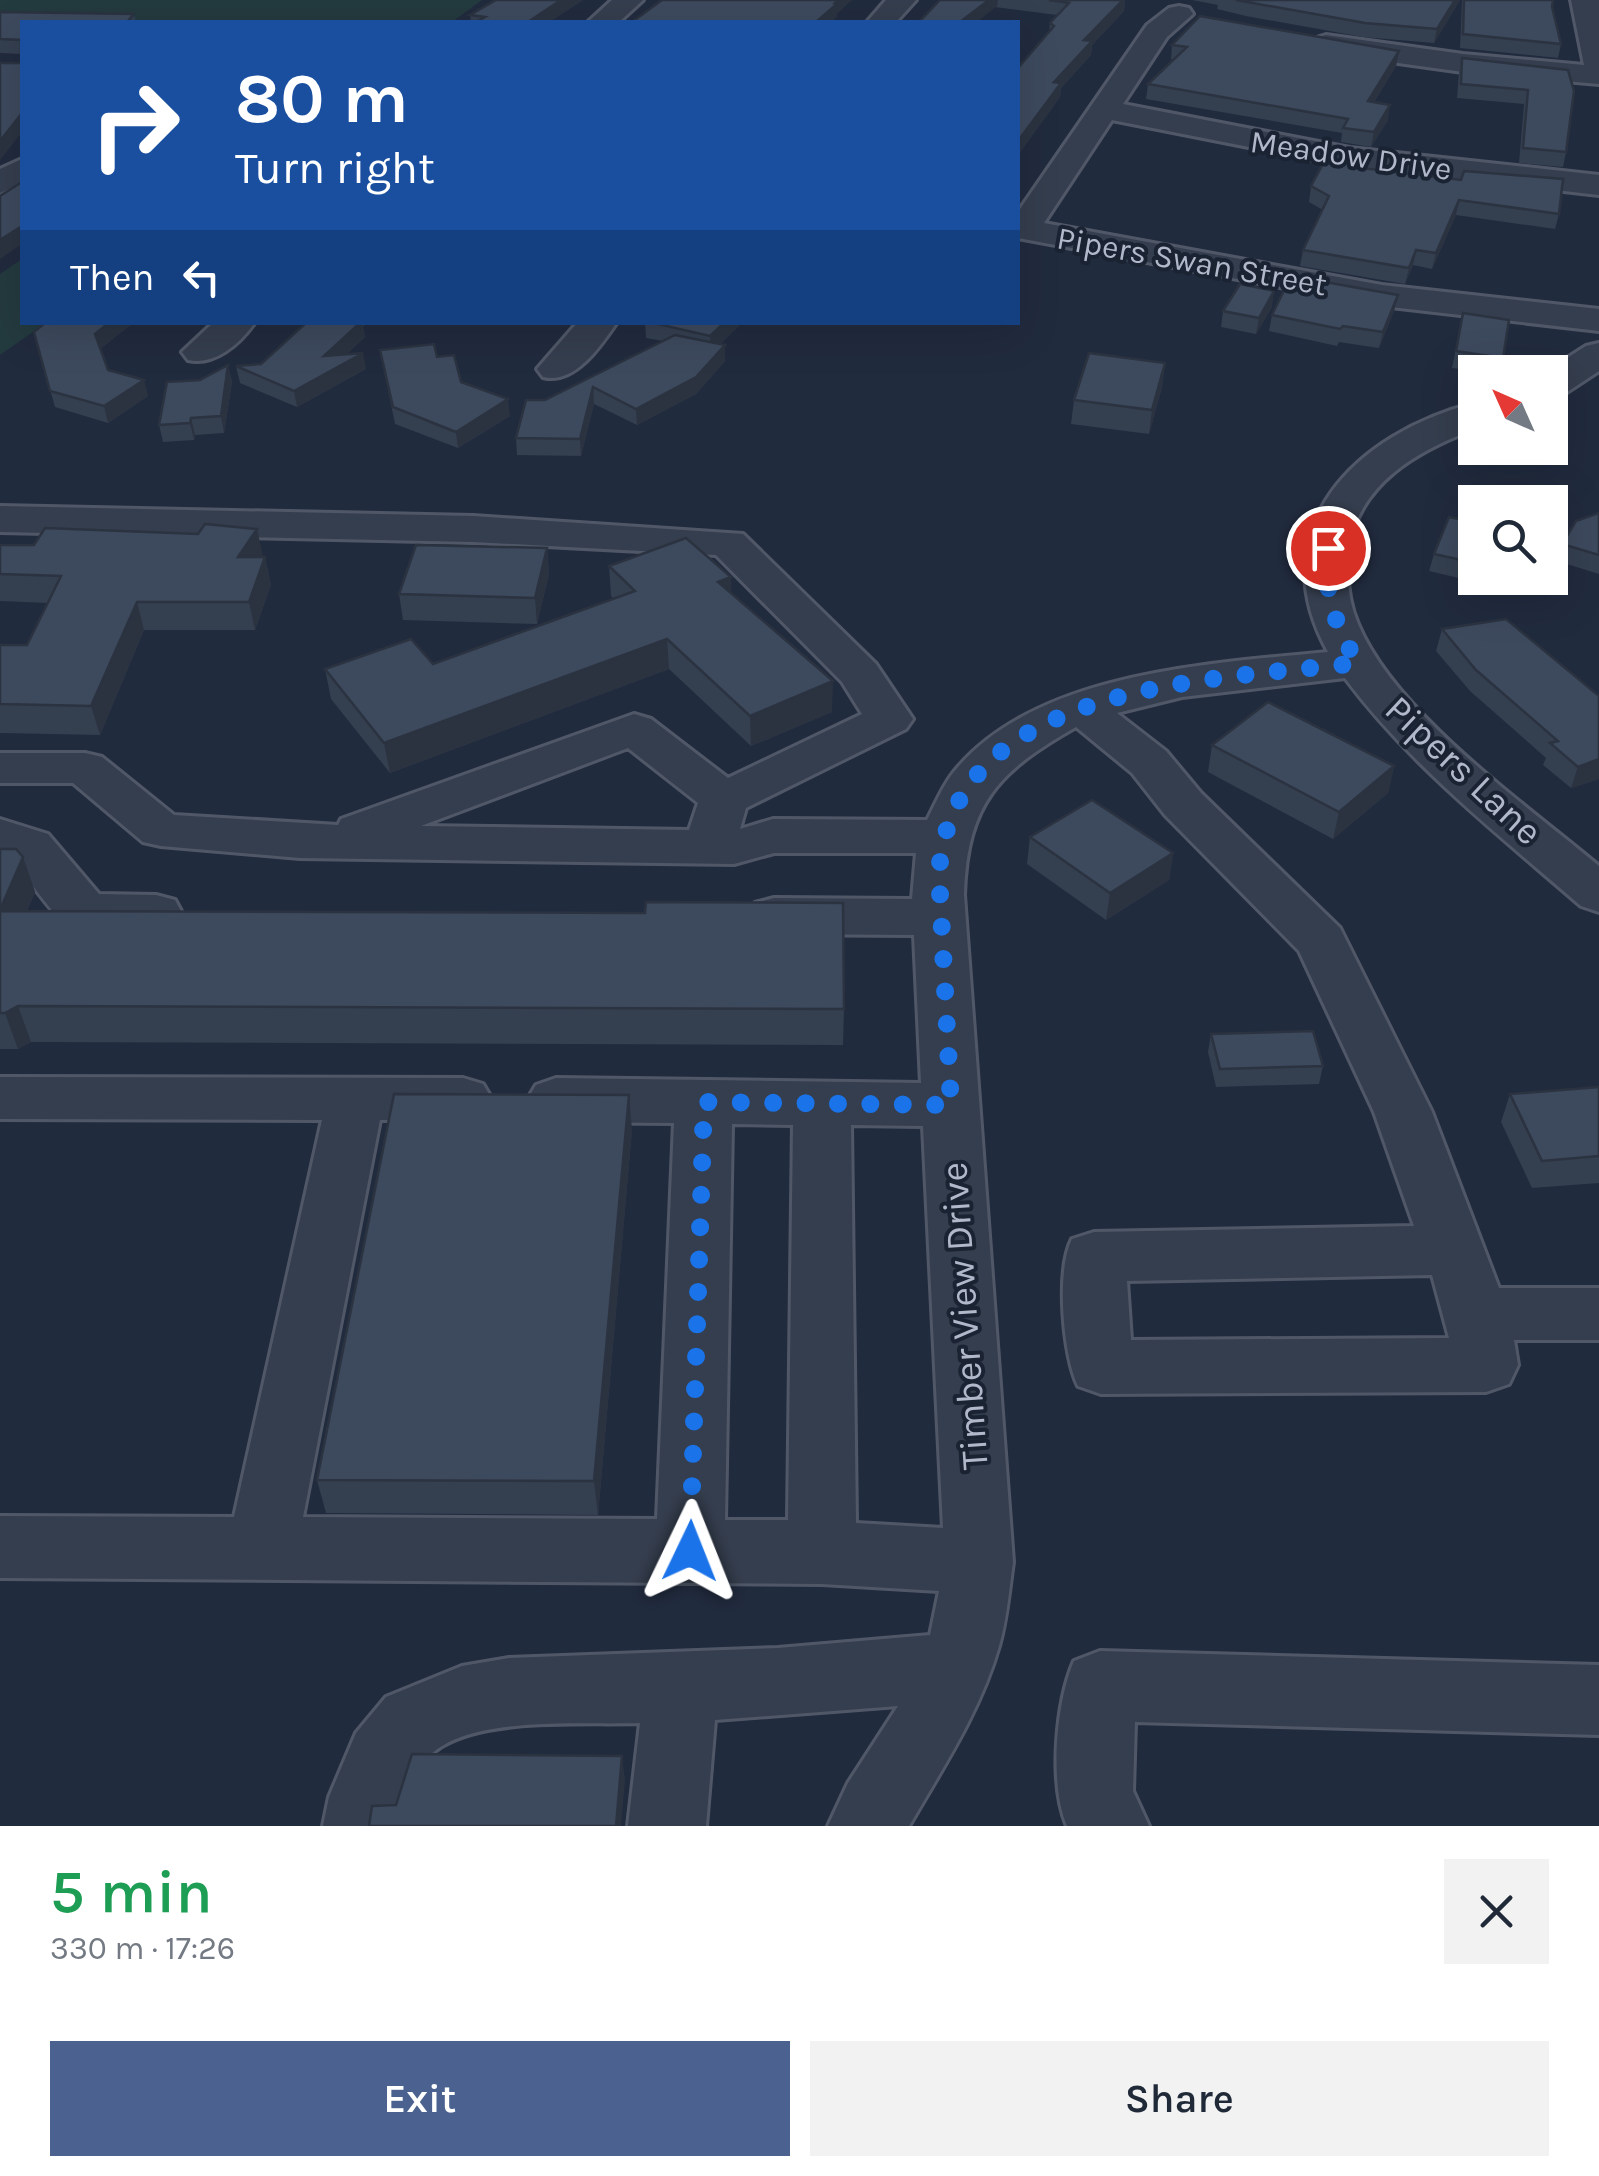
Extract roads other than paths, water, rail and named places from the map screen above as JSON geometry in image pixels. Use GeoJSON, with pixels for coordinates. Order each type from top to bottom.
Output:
{"type":"FeatureCollection","features":[{"type":"Feature","properties":{"kind":"street"},"geometry":{"type":"LineString","coordinates":[[605,20],[630,0]]}},
{"type":"Feature","properties":{"kind":"street"},"geometry":{"type":"LineString","coordinates":[[884,20],[902,0]]}},
{"type":"Feature","properties":{"kind":"street"},"geometry":{"type":"LineString","coordinates":[[1585,0],[1599,66]]}},
{"type":"Feature","properties":{"kind":"street"},"geometry":{"type":"LineString","coordinates":[[1106,108],[1157,31],[1191,17],[1148,5]]}},
{"type":"Feature","properties":{"kind":"street"},"geometry":{"type":"LineString","coordinates":[[1302,40],[1463,63],[1599,75]]}},
{"type":"Feature","properties":{"kind":"street","name":"Meadow Drive"},"geometry":{"type":"LineString","coordinates":[[1106,108],[1199,131],[1300,149],[1599,186]]}},
{"type":"Feature","properties":{"kind":"street","name":"Pipers Swan Street"},"geometry":{"type":"LineString","coordinates":[[1106,108],[1023,229],[1284,280],[1599,320]]}},
{"type":"Feature","properties":{"kind":"street"},"geometry":{"type":"LineString","coordinates":[[200,352],[233,325]]}},
{"type":"Feature","properties":{"kind":"street"},"geometry":{"type":"LineString","coordinates":[[556,369],[597,325]]}},
{"type":"Feature","properties":{"kind":"street"},"geometry":{"type":"LineString","coordinates":[[1568,374],[1599,354]]}},
{"type":"Feature","properties":{"kind":"street","name":"Pipers Lane"},"geometry":{"type":"LineString","coordinates":[[1458,422],[1387,458],[1358,484],[1338,513],[1328,548],[1328,598],[1338,629],[1358,663],[1404,719],[1599,894]]}},
{"type":"Feature","properties":{"kind":"street"},"geometry":{"type":"LineString","coordinates":[[0,520],[473,529],[728,544],[860,674],[889,719],[722,831],[330,842],[161,830],[85,768],[0,768]]}},
{"type":"Feature","properties":{"kind":"street","name":"Timber View Drive"},"geometry":{"type":"LineString","coordinates":[[867,1826],[940,1705],[972,1617],[978,1562],[941,876],[957,804],[981,772],[1012,745],[1064,715],[1176,685],[1358,663]]}},
{"type":"Feature","properties":{"kind":"street"},"geometry":{"type":"LineString","coordinates":[[1064,715],[1122,780],[1182,804],[1321,941],[1404,1112],[1454,1250],[1477,1314],[1486,1365],[1101,1367],[1094,1258],[1454,1250]]}},
{"type":"Feature","properties":{"kind":"street"},"geometry":{"type":"LineString","coordinates":[[330,842],[634,729],[722,831],[775,863],[941,876]]}},
{"type":"Feature","properties":{"kind":"street"},"geometry":{"type":"LineString","coordinates":[[0,835],[30,846],[85,912],[204,913]]}},
{"type":"Feature","properties":{"kind":"street"},"geometry":{"type":"LineString","coordinates":[[721,916],[941,876]]}},
{"type":"Feature","properties":{"kind":"street"},"geometry":{"type":"LineString","coordinates":[[0,1098],[951,1105]]}},
{"type":"Feature","properties":{"kind":"street"},"geometry":{"type":"LineString","coordinates":[[262,1548],[356,1098]]}},
{"type":"Feature","properties":{"kind":"street"},"geometry":{"type":"LineString","coordinates":[[690,1551],[704,1102]]}},
{"type":"Feature","properties":{"kind":"street"},"geometry":{"type":"LineString","coordinates":[[822,1103],[822,1552]]}},
{"type":"Feature","properties":{"kind":"street"},"geometry":{"type":"LineString","coordinates":[[1477,1314],[1599,1314]]}},
{"type":"Feature","properties":{"kind":"street"},"geometry":{"type":"LineString","coordinates":[[0,1547],[822,1552],[978,1562]]}},
{"type":"Feature","properties":{"kind":"street"},"geometry":{"type":"LineString","coordinates":[[362,1826],[367,1797],[383,1758],[412,1722],[462,1701],[509,1693],[778,1683],[860,1672],[955,1669]]}},
{"type":"Feature","properties":{"kind":"street"},"geometry":{"type":"LineString","coordinates":[[681,1686],[667,1826],[684,1826]]}},
{"type":"Feature","properties":{"kind":"street"},"geometry":{"type":"LineString","coordinates":[[1110,1826],[1094,1800],[1100,1686],[1599,1700]]}}]}
